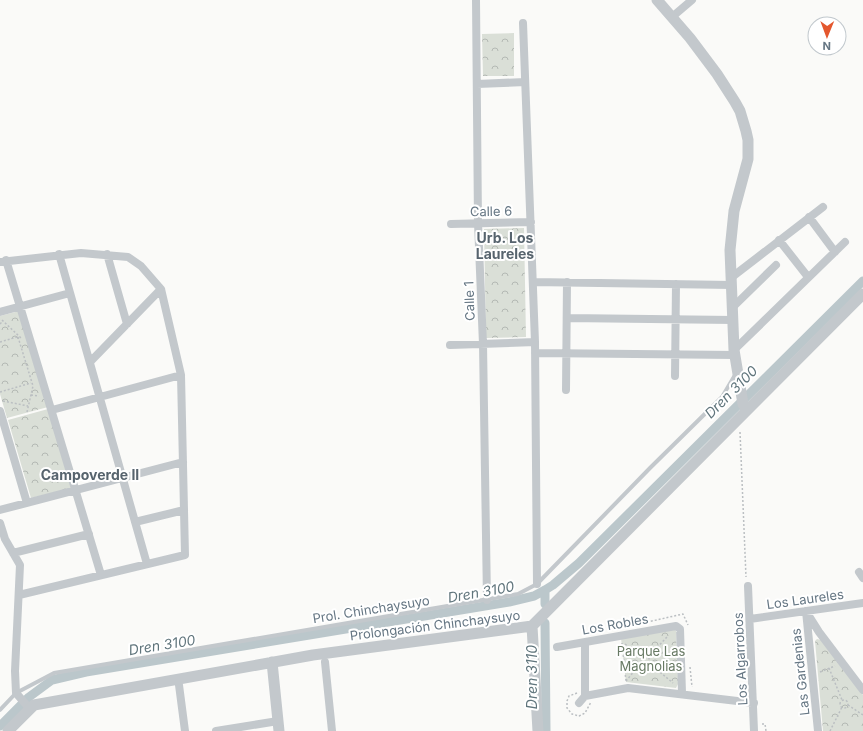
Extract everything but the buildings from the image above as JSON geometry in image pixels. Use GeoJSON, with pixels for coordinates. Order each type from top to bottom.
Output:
{"type":"FeatureCollection","features":[{"type":"Feature","properties":{"kind":"street","name":"Calle 1"},"geometry":{"type":"LineString","coordinates":[[476,0],[478,223],[483,344],[487,600]]}},
{"type":"Feature","properties":{"kind":"street"},"geometry":{"type":"LineString","coordinates":[[657,0],[704,56],[730,93],[740,111],[748,140],[748,159],[736,198],[730,237],[735,353],[742,406]]}},
{"type":"Feature","properties":{"kind":"street"},"geometry":{"type":"LineString","coordinates":[[672,17],[692,0]]}},
{"type":"Feature","properties":{"kind":"street"},"geometry":{"type":"LineString","coordinates":[[523,23],[535,342],[537,584]]}},
{"type":"Feature","properties":{"kind":"street"},"geometry":{"type":"LineString","coordinates":[[476,84],[526,82]]}},
{"type":"Feature","properties":{"kind":"street"},"geometry":{"type":"LineString","coordinates":[[533,282],[676,284],[732,281],[779,240],[823,207]]}},
{"type":"Feature","properties":{"kind":"street"},"geometry":{"type":"LineString","coordinates":[[809,217],[834,252]]}},
{"type":"Feature","properties":{"kind":"street","name":"Calle 6"},"geometry":{"type":"LineString","coordinates":[[451,224],[531,222]]}},
{"type":"Feature","properties":{"kind":"street"},"geometry":{"type":"LineString","coordinates":[[779,240],[808,277]]}},
{"type":"Feature","properties":{"kind":"street"},"geometry":{"type":"LineString","coordinates":[[535,353],[735,353],[808,277],[845,242]]}},
{"type":"Feature","properties":{"kind":"street"},"geometry":{"type":"LineString","coordinates":[[19,595],[185,555],[181,375],[161,289],[141,266],[128,256],[82,252],[2,261],[20,306],[102,574]]}},
{"type":"Feature","properties":{"kind":"street"},"geometry":{"type":"LineString","coordinates":[[59,254],[147,564]]}},
{"type":"Feature","properties":{"kind":"street"},"geometry":{"type":"LineString","coordinates":[[107,254],[127,324]]}},
{"type":"Feature","properties":{"kind":"street"},"geometry":{"type":"LineString","coordinates":[[733,307],[776,266]]}},
{"type":"Feature","properties":{"kind":"street"},"geometry":{"type":"LineString","coordinates":[[566,390],[567,282]]}},
{"type":"Feature","properties":{"kind":"street"},"geometry":{"type":"LineString","coordinates":[[675,376],[676,284]]}},
{"type":"Feature","properties":{"kind":"street"},"geometry":{"type":"LineString","coordinates":[[90,362],[161,289]]}},
{"type":"Feature","properties":{"kind":"street"},"geometry":{"type":"LineString","coordinates":[[0,312],[70,293]]}},
{"type":"Feature","properties":{"kind":"street","name":"Prolongación Chinchaysuyo"},"geometry":{"type":"LineString","coordinates":[[8,731],[23,702],[34,705],[313,655],[532,626],[742,406],[863,294]]}},
{"type":"Feature","properties":{"kind":"street"},"geometry":{"type":"LineString","coordinates":[[567,318],[733,320]]}},
{"type":"Feature","properties":{"kind":"street"},"geometry":{"type":"LineString","coordinates":[[450,345],[535,342]]}},
{"type":"Feature","properties":{"kind":"street"},"geometry":{"type":"LineString","coordinates":[[52,410],[181,375]]}},
{"type":"Feature","properties":{"kind":"street"},"geometry":{"type":"LineString","coordinates":[[0,411],[27,503]]}},
{"type":"Feature","properties":{"kind":"street"},"geometry":{"type":"LineString","coordinates":[[0,510],[183,462]]}},
{"type":"Feature","properties":{"kind":"street"},"geometry":{"type":"LineString","coordinates":[[135,522],[184,510]]}},
{"type":"Feature","properties":{"kind":"street"},"geometry":{"type":"LineString","coordinates":[[0,523],[5,539],[20,565],[15,671],[23,702]]}},
{"type":"Feature","properties":{"kind":"street"},"geometry":{"type":"LineString","coordinates":[[13,553],[89,534]]}},
{"type":"Feature","properties":{"kind":"street","name":"Los Algarrobos"},"geometry":{"type":"LineString","coordinates":[[748,586],[754,703],[757,728]]}},
{"type":"Feature","properties":{"kind":"street","name":"Los Laureles"},"geometry":{"type":"LineString","coordinates":[[750,619],[863,603]]}},
{"type":"Feature","properties":{"kind":"street"},"geometry":{"type":"LineString","coordinates":[[806,611],[819,632],[863,690]]}},
{"type":"Feature","properties":{"kind":"street","name":"Las Gardenias"},"geometry":{"type":"LineString","coordinates":[[806,611],[818,731]]}},
{"type":"Feature","properties":{"kind":"street"},"geometry":{"type":"LineString","coordinates":[[532,626],[538,731]]}},
{"type":"Feature","properties":{"kind":"street","name":"Los Robles"},"geometry":{"type":"LineString","coordinates":[[557,647],[676,626],[680,629],[682,694]]}},
{"type":"Feature","properties":{"kind":"street"},"geometry":{"type":"LineString","coordinates":[[585,642],[585,696]]}},
{"type":"Feature","properties":{"kind":"street"},"geometry":{"type":"LineString","coordinates":[[216,731],[278,726],[272,662]]}},
{"type":"Feature","properties":{"kind":"street"},"geometry":{"type":"LineString","coordinates":[[325,662],[332,731]]}},
{"type":"Feature","properties":{"kind":"street"},"geometry":{"type":"LineString","coordinates":[[179,685],[185,731]]}},
{"type":"Feature","properties":{"kind":"street"},"geometry":{"type":"LineString","coordinates":[[579,703],[585,696],[628,688],[754,703]]}},
{"type":"Feature","properties":{"kind":"lane","name":"Prol. Chinchaysuyo"},"geometry":{"type":"LineString","coordinates":[[0,710],[23,702],[54,673],[518,594],[537,584],[650,468],[722,397],[737,371]]}},
{"type":"Feature","properties":{"kind":"path"},"geometry":{"type":"LineString","coordinates":[[0,318],[18,337],[24,341]]}},
{"type":"Feature","properties":{"kind":"path"},"geometry":{"type":"LineString","coordinates":[[0,324],[3,321]]}},
{"type":"Feature","properties":{"kind":"path"},"geometry":{"type":"LineString","coordinates":[[0,342],[18,337]]}},
{"type":"Feature","properties":{"kind":"path"},"geometry":{"type":"LineString","coordinates":[[18,337],[33,386],[27,412]]}},
{"type":"Feature","properties":{"kind":"path"},"geometry":{"type":"LineString","coordinates":[[0,392],[31,383]]}},
{"type":"Feature","properties":{"kind":"path"},"geometry":{"type":"LineString","coordinates":[[31,395],[43,396]]}},
{"type":"Feature","properties":{"kind":"path"},"geometry":{"type":"LineString","coordinates":[[3,401],[28,406]]}},
{"type":"Feature","properties":{"kind":"path"},"geometry":{"type":"LineString","coordinates":[[742,406],[746,577]]}},
{"type":"Feature","properties":{"kind":"path"},"geometry":{"type":"LineString","coordinates":[[649,663],[649,656],[668,634]]}},
{"type":"Feature","properties":{"kind":"path"},"geometry":{"type":"LineString","coordinates":[[622,639],[626,680],[640,664],[640,656]]}},
{"type":"Feature","properties":{"kind":"path"},"geometry":{"type":"LineString","coordinates":[[622,642],[640,656],[649,656]]}},
{"type":"Feature","properties":{"kind":"path"},"geometry":{"type":"LineString","coordinates":[[640,664],[649,663],[676,685]]}},
{"type":"Feature","properties":{"kind":"path"},"geometry":{"type":"LineString","coordinates":[[829,668],[842,700],[840,703],[842,707],[830,731]]}},
{"type":"Feature","properties":{"kind":"path"},"geometry":{"type":"LineString","coordinates":[[842,700],[848,701],[848,705],[863,715]]}},
{"type":"Feature","properties":{"kind":"path"},"geometry":{"type":"LineString","coordinates":[[842,707],[844,708],[848,705]]}},
{"type":"Feature","properties":{"kind":"path"},"geometry":{"type":"LineString","coordinates":[[757,728],[765,724],[766,731]]}},
{"type":"Feature","properties":{"kind":"green space"},"geometry":{"type":"Polygon","coordinates":[[[514,33],[514,76],[483,76],[482,34],[514,33]]]}},
{"type":"Feature","properties":{"kind":"green space"},"geometry":{"type":"Polygon","coordinates":[[[524,228],[526,337],[486,338],[484,229],[524,228]]]}},
{"type":"Feature","properties":{"kind":"green space"},"geometry":{"type":"Polygon","coordinates":[[[19,311],[48,407],[7,418],[0,394],[0,316],[19,311]]]}},
{"type":"Feature","properties":{"kind":"green space"},"geometry":{"type":"Polygon","coordinates":[[[48,409],[72,488],[31,498],[8,420],[48,409]]]}},
{"type":"Feature","properties":{"kind":"green space","name":"Parque Las Magnolias"},"geometry":{"type":"Polygon","coordinates":[[[673,628],[676,631],[678,684],[676,688],[626,682],[621,638],[673,628]]]}},
{"type":"Feature","properties":{"kind":"green space"},"geometry":{"type":"Polygon","coordinates":[[[817,639],[821,640],[863,695],[863,731],[823,731],[815,641],[817,639]]]}},
{"type":"Feature","properties":{"kind":"waterway","name":"Dren 3100"},"geometry":{"type":"LineString","coordinates":[[0,726],[29,697],[52,680],[86,672],[509,602],[534,596],[553,585],[579,563],[863,281]]}},
{"type":"Feature","properties":{"kind":"waterway","name":"Dren 3110"},"geometry":{"type":"LineString","coordinates":[[545,590],[545,604]]}},
{"type":"Feature","properties":{"kind":"waterway","name":"Dren 3110"},"geometry":{"type":"LineString","coordinates":[[545,623],[546,731]]}},
{"type":"Feature","properties":{"kind":"district","name":"Urb. Los Laureles"},"geometry":{"type":"Point","coordinates":[505,246]}},
{"type":"Feature","properties":{"kind":"district","name":"Campoverde II"},"geometry":{"type":"Point","coordinates":[90,475]}}]}
